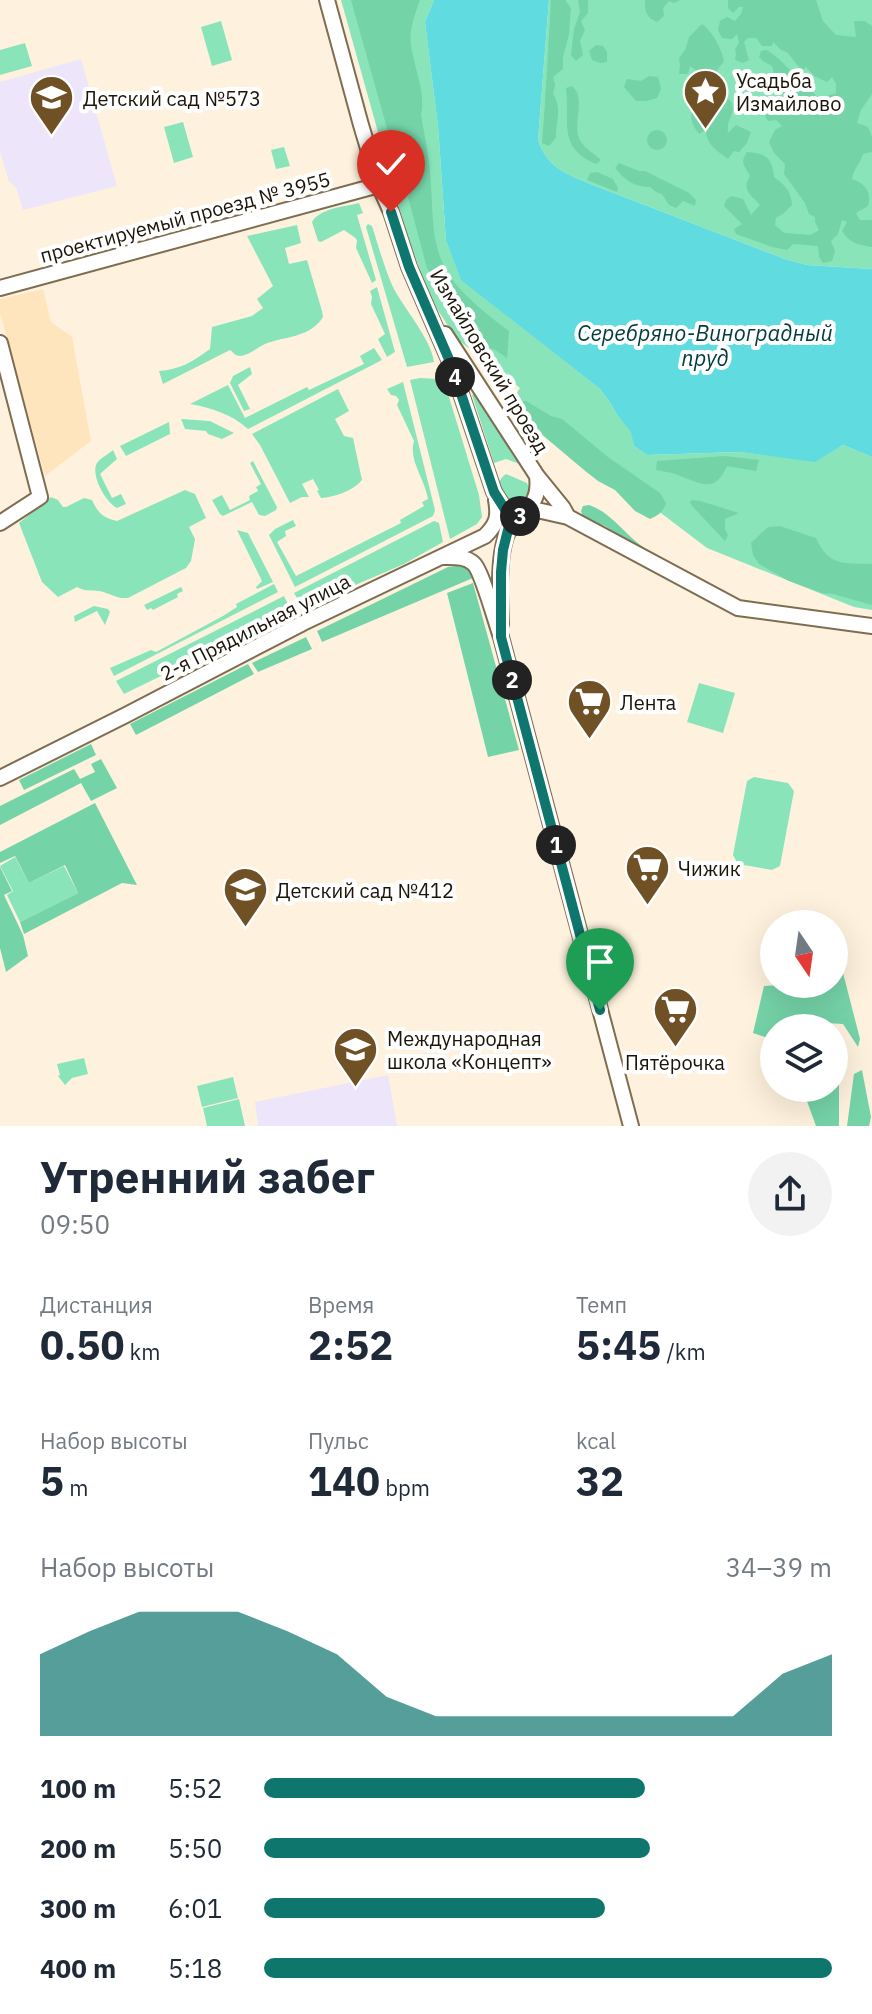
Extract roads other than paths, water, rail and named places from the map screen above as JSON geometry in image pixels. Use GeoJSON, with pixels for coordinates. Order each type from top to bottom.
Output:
{"type":"FeatureCollection","features":[{"type":"Feature","properties":{"kind":"street","name":"Измайловский проезд"},"geometry":{"type":"LineString","coordinates":[[327,0],[379,185],[409,267],[451,364],[494,492]]}},
{"type":"Feature","properties":{"kind":"street","name":"проектируемый проезд № 3955"},"geometry":{"type":"LineString","coordinates":[[0,288],[379,185]]}},
{"type":"Feature","properties":{"kind":"street","name":"Измайловский проезд"},"geometry":{"type":"LineString","coordinates":[[409,267],[444,331],[537,476],[568,517]]}},
{"type":"Feature","properties":{"kind":"street"},"geometry":{"type":"LineString","coordinates":[[0,343],[40,497],[0,523]]}},
{"type":"Feature","properties":{"kind":"street","name":"Измайловский проезд"},"geometry":{"type":"LineString","coordinates":[[501,637],[503,550],[508,530],[536,498],[537,476]]}},
{"type":"Feature","properties":{"kind":"street"},"geometry":{"type":"LineString","coordinates":[[494,492],[506,511],[548,511],[568,517],[738,608],[872,626]]}},
{"type":"Feature","properties":{"kind":"street","name":"2-я Прядильная улица"},"geometry":{"type":"LineString","coordinates":[[0,778],[303,623],[485,536],[496,526],[498,518],[494,492]]}},
{"type":"Feature","properties":{"kind":"street","name":"Измайловский проезд"},"geometry":{"type":"LineString","coordinates":[[443,557],[460,556],[474,563],[501,637],[631,1126]]}},
{"type":"Feature","properties":{"kind":"water","name":"Серебряно-Виноградный пруд"},"geometry":{"type":"Polygon","coordinates":[[[434,0],[549,0],[538,140],[547,158],[560,169],[593,185],[785,259],[807,265],[872,269],[872,457],[843,445],[815,462],[739,452],[647,455],[634,446],[631,432],[600,389],[461,280],[446,241],[438,126],[425,22],[434,0]]]}},
{"type":"Feature","properties":{"kind":"place","name":"Усадьба Измайлово"},"geometry":{"type":"Point","coordinates":[705,131]}},
{"type":"Feature","properties":{"kind":"place","name":"Детский сад №573"},"geometry":{"type":"Point","coordinates":[52,137]}},
{"type":"Feature","properties":{"kind":"place","name":"Лента"},"geometry":{"type":"Point","coordinates":[589,741]}},
{"type":"Feature","properties":{"kind":"place","name":"Чижик"},"geometry":{"type":"Point","coordinates":[647,907]}},
{"type":"Feature","properties":{"kind":"place","name":"Детский сад №412"},"geometry":{"type":"Point","coordinates":[245,929]}},
{"type":"Feature","properties":{"kind":"place","name":"Пятёрочка"},"geometry":{"type":"Point","coordinates":[675,1049]}},
{"type":"Feature","properties":{"kind":"place","name":"Международная школа «Концепт»"},"geometry":{"type":"Point","coordinates":[356,1088]}}]}
